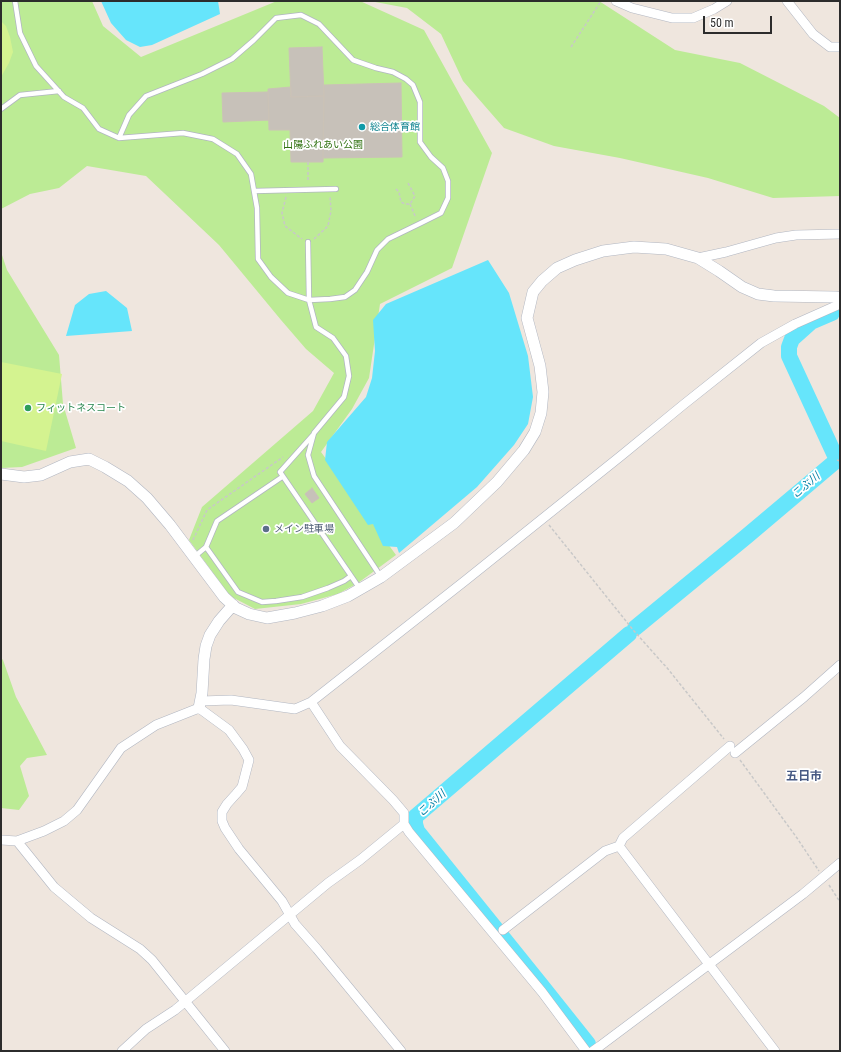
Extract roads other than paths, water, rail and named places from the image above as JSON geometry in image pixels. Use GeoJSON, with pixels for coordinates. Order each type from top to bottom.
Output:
{"type":"FeatureCollection","features":[{"type":"Feature","properties":{"kind":"street"},"geometry":{"type":"LineString","coordinates":[[616,1],[632,8],[672,18],[693,18],[714,9],[727,1]]}},
{"type":"Feature","properties":{"kind":"street"},"geometry":{"type":"LineString","coordinates":[[787,1],[813,34],[830,47],[840,47]]}},
{"type":"Feature","properties":{"kind":"street"},"geometry":{"type":"LineString","coordinates":[[698,258],[776,238],[796,235],[840,234]]}},
{"type":"Feature","properties":{"kind":"street"},"geometry":{"type":"LineString","coordinates":[[1,474],[24,476],[41,474],[70,462],[89,460],[105,467],[128,481],[152,504],[170,525],[224,597],[236,608],[249,614],[267,618],[295,613],[322,606],[348,596],[381,577],[454,523],[497,482],[524,450],[535,432],[541,413],[543,392],[540,366],[528,318],[533,292],[542,281],[557,268],[575,260],[603,251],[634,247],[666,249],[698,258],[742,286],[758,294],[774,296],[840,298]]}},
{"type":"Feature","properties":{"kind":"street"},"geometry":{"type":"LineString","coordinates":[[1,840],[16,841],[44,831],[64,821],[77,810],[121,748],[156,725],[200,705],[231,700],[295,709],[311,702],[761,343],[795,324],[840,304]]}},
{"type":"Feature","properties":{"kind":"street"},"geometry":{"type":"LineString","coordinates":[[200,705],[206,646],[213,630],[233,605]]}},
{"type":"Feature","properties":{"kind":"street"},"geometry":{"type":"LineString","coordinates":[[503,930],[605,851],[619,846],[623,838],[732,750],[804,697],[840,665]]}},
{"type":"Feature","properties":{"kind":"street"},"geometry":{"type":"LineString","coordinates":[[311,702],[340,746],[404,813],[404,824],[409,832],[542,992],[586,1051]]}},
{"type":"Feature","properties":{"kind":"street"},"geometry":{"type":"LineString","coordinates":[[200,705],[229,730],[244,749],[249,760],[242,787],[222,812],[222,821],[225,828],[239,849],[282,901],[295,924],[401,1051]]}},
{"type":"Feature","properties":{"kind":"street"},"geometry":{"type":"LineString","coordinates":[[122,1051],[146,1029],[175,1010],[328,883],[360,860],[404,824]]}},
{"type":"Feature","properties":{"kind":"street"},"geometry":{"type":"LineString","coordinates":[[16,841],[54,887],[91,918],[140,949],[152,960],[225,1051]]}},
{"type":"Feature","properties":{"kind":"street"},"geometry":{"type":"LineString","coordinates":[[619,846],[775,1051]]}},
{"type":"Feature","properties":{"kind":"street"},"geometry":{"type":"LineString","coordinates":[[593,1051],[803,894],[840,863]]}},
{"type":"Feature","properties":{"kind":"lane"},"geometry":{"type":"LineString","coordinates":[[15,1],[20,33],[36,66],[64,97],[83,108],[99,129],[119,138],[183,133],[213,138],[237,154],[251,174],[257,208],[258,259],[271,277],[288,293],[309,300],[345,297],[355,290],[367,272],[377,250],[388,239],[441,213],[448,198],[448,181],[443,168],[420,142],[420,102],[413,84],[393,72],[353,60],[319,24],[300,15],[276,18],[232,59],[202,74],[146,96],[129,115],[119,138]]}},
{"type":"Feature","properties":{"kind":"lane"},"geometry":{"type":"LineString","coordinates":[[1,109],[20,95],[59,91]]}},
{"type":"Feature","properties":{"kind":"lane"},"geometry":{"type":"LineString","coordinates":[[254,191],[336,189]]}},
{"type":"Feature","properties":{"kind":"lane"},"geometry":{"type":"LineString","coordinates":[[308,242],[309,300],[316,327],[333,338],[346,356],[349,376],[344,397],[280,472],[360,589]]}},
{"type":"Feature","properties":{"kind":"lane"},"geometry":{"type":"LineString","coordinates":[[314,433],[308,455],[314,476],[381,577]]}},
{"type":"Feature","properties":{"kind":"lane"},"geometry":{"type":"LineString","coordinates":[[194,557],[206,547],[217,521],[282,477]]}},
{"type":"Feature","properties":{"kind":"lane"},"geometry":{"type":"LineString","coordinates":[[206,547],[238,592],[262,602],[302,597],[328,588],[351,576]]}},
{"type":"Feature","properties":{"kind":"water"},"geometry":{"type":"Polygon","coordinates":[[[101,1],[218,1],[220,14],[152,45],[140,47],[126,40],[111,23],[101,1]]]}},
{"type":"Feature","properties":{"kind":"water"},"geometry":{"type":"Polygon","coordinates":[[[488,260],[509,293],[528,356],[533,397],[528,424],[514,445],[477,487],[399,553],[397,547],[383,546],[373,524],[368,525],[325,460],[327,442],[366,397],[372,378],[375,351],[373,320],[386,304],[488,260]]]}},
{"type":"Feature","properties":{"kind":"water"},"geometry":{"type":"Polygon","coordinates":[[[106,291],[127,308],[132,331],[66,336],[75,305],[89,294],[106,291]]]}},
{"type":"Feature","properties":{"kind":"waterway","name":"こぶ川"},"geometry":{"type":"LineString","coordinates":[[635,628],[837,460],[789,356],[789,347],[792,339],[811,322],[832,313]]}},
{"type":"Feature","properties":{"kind":"waterway","name":"こぶ川"},"geometry":{"type":"LineString","coordinates":[[588,1044],[417,831],[415,817],[629,634]]}},
{"type":"Feature","properties":{"kind":"place","name":"総合体育館"},"geometry":{"type":"Point","coordinates":[362,127]}},
{"type":"Feature","properties":{"kind":"place","name":"フィットネスコート"},"geometry":{"type":"Point","coordinates":[28,408]}},
{"type":"Feature","properties":{"kind":"place","name":"メイン駐車場"},"geometry":{"type":"Point","coordinates":[266,529]}},
{"type":"Feature","properties":{"kind":"district","name":"五日市"},"geometry":{"type":"Point","coordinates":[804,777]}},
{"type":"Feature","properties":{"kind":"park label","name":"山陽ふれあい公園"},"geometry":{"type":"Point","coordinates":[323,145]}}]}
